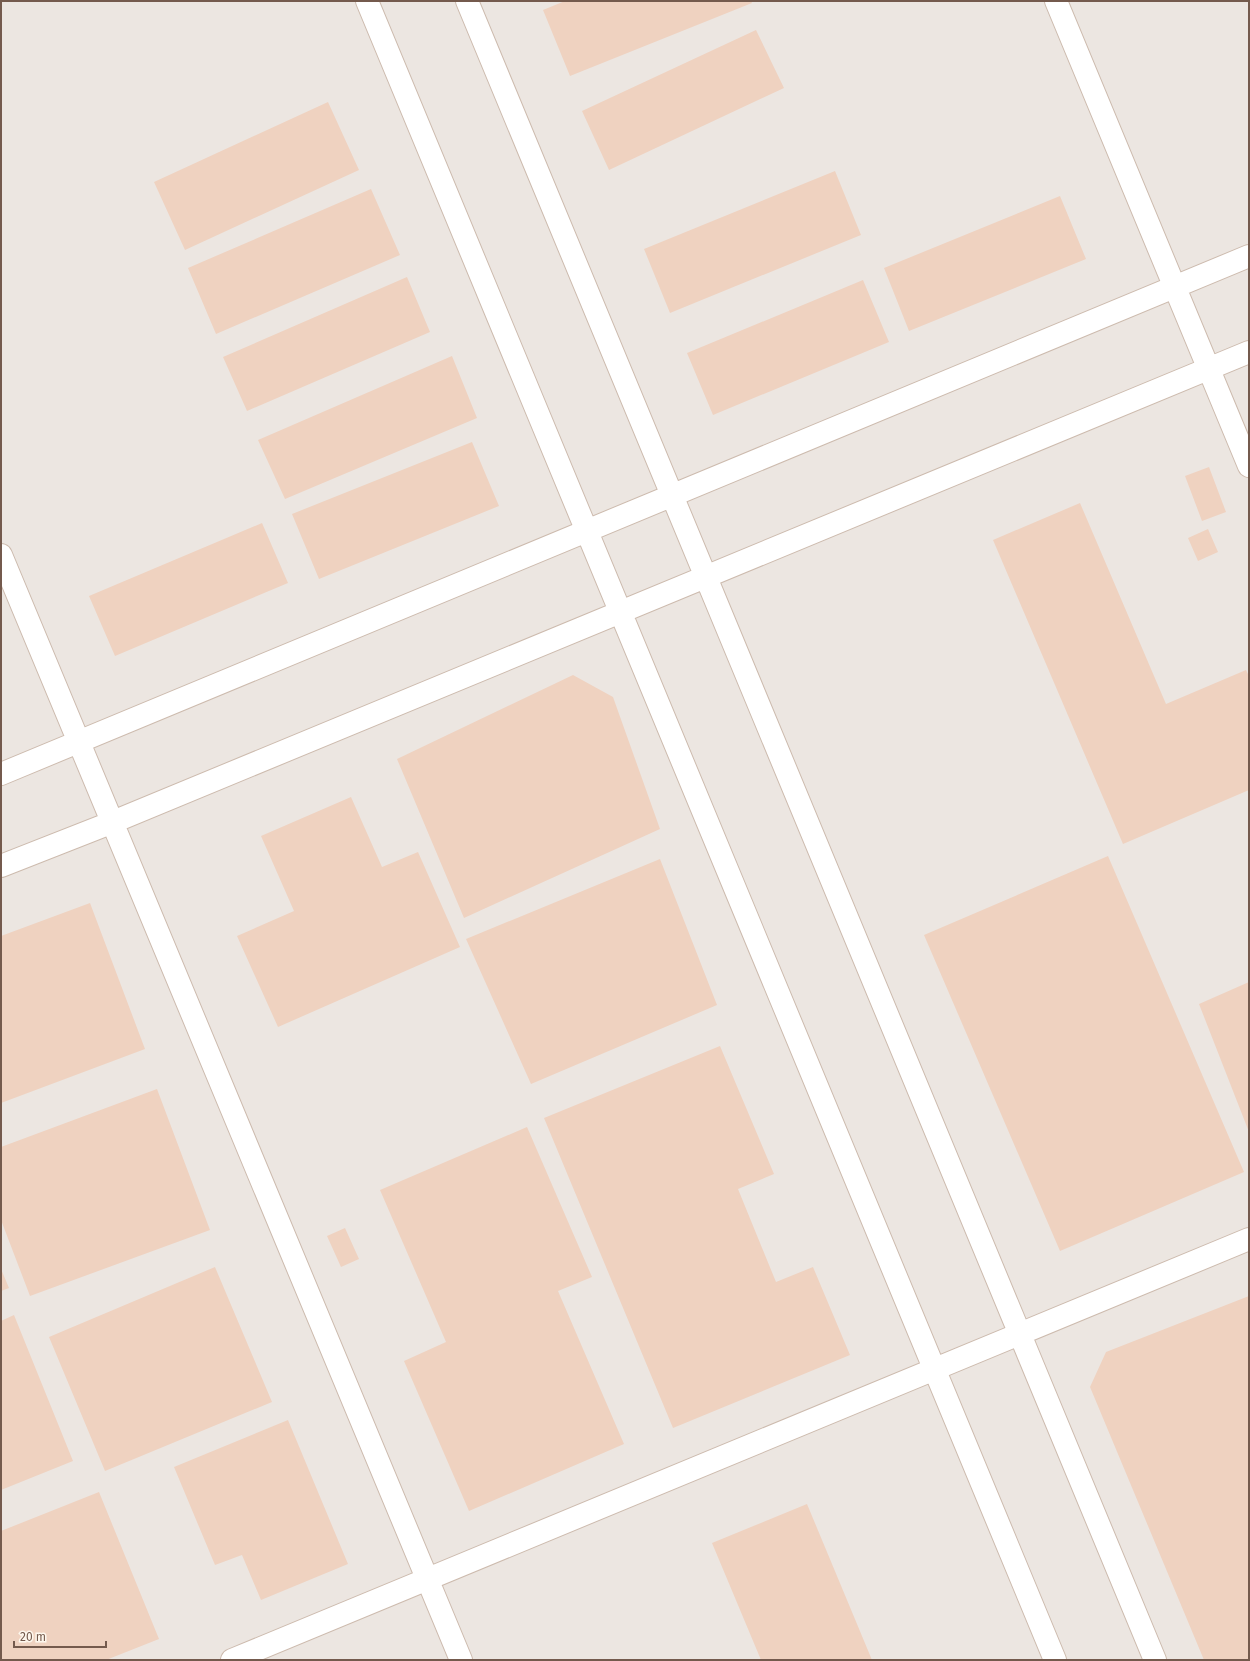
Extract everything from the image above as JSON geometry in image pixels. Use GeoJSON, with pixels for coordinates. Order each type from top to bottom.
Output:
{"type":"FeatureCollection","features":[{"type":"Feature","properties":{"kind":"street"},"geometry":{"type":"LineString","coordinates":[[367,1],[1055,1660]]}},
{"type":"Feature","properties":{"kind":"street"},"geometry":{"type":"LineString","coordinates":[[467,1],[1155,1660]]}},
{"type":"Feature","properties":{"kind":"street"},"geometry":{"type":"LineString","coordinates":[[1056,1],[1249,466]]}},
{"type":"Feature","properties":{"kind":"street"},"geometry":{"type":"LineString","coordinates":[[1,774],[1249,256]]}},
{"type":"Feature","properties":{"kind":"street"},"geometry":{"type":"LineString","coordinates":[[1,866],[113,822],[1249,352]]}},
{"type":"Feature","properties":{"kind":"street"},"geometry":{"type":"LineString","coordinates":[[1,555],[461,1660]]}},
{"type":"Feature","properties":{"kind":"street"},"geometry":{"type":"LineString","coordinates":[[232,1660],[1249,1239]]}},
{"type":"Feature","properties":{"kind":"shaded area"},"geometry":{"type":"Polygon","coordinates":[[[1,1],[1249,1],[1249,1660],[1,1660],[1,1]]]}},
{"type":"Feature","properties":{"kind":"building"},"geometry":{"type":"Polygon","coordinates":[[[565,1],[751,1],[752,3],[570,76],[543,10],[565,1]]]}},
{"type":"Feature","properties":{"kind":"building"},"geometry":{"type":"Polygon","coordinates":[[[756,30],[784,88],[609,170],[582,111],[756,30]]]}},
{"type":"Feature","properties":{"kind":"building"},"geometry":{"type":"Polygon","coordinates":[[[328,102],[359,170],[185,250],[154,182],[328,102]]]}},
{"type":"Feature","properties":{"kind":"building"},"geometry":{"type":"Polygon","coordinates":[[[835,171],[861,235],[670,313],[644,249],[835,171]]]}},
{"type":"Feature","properties":{"kind":"building"},"geometry":{"type":"Polygon","coordinates":[[[371,189],[400,255],[216,334],[188,268],[371,189]]]}},
{"type":"Feature","properties":{"kind":"building"},"geometry":{"type":"Polygon","coordinates":[[[1060,196],[1086,259],[909,331],[884,268],[1060,196]]]}},
{"type":"Feature","properties":{"kind":"building"},"geometry":{"type":"Polygon","coordinates":[[[407,277],[430,332],[247,411],[223,357],[407,277]]]}},
{"type":"Feature","properties":{"kind":"building"},"geometry":{"type":"Polygon","coordinates":[[[863,280],[889,342],[713,415],[687,353],[863,280]]]}},
{"type":"Feature","properties":{"kind":"building"},"geometry":{"type":"Polygon","coordinates":[[[452,356],[477,418],[285,499],[258,440],[452,356]]]}},
{"type":"Feature","properties":{"kind":"building"},"geometry":{"type":"Polygon","coordinates":[[[472,442],[499,506],[319,579],[292,514],[472,442]]]}},
{"type":"Feature","properties":{"kind":"building"},"geometry":{"type":"Polygon","coordinates":[[[1209,467],[1226,512],[1202,521],[1185,476],[1209,467]]]}},
{"type":"Feature","properties":{"kind":"building"},"geometry":{"type":"Polygon","coordinates":[[[1080,503],[1166,704],[1246,670],[1249,676],[1249,790],[1123,844],[993,540],[1080,503]]]}},
{"type":"Feature","properties":{"kind":"building"},"geometry":{"type":"Polygon","coordinates":[[[262,523],[288,583],[115,656],[89,596],[262,523]]]}},
{"type":"Feature","properties":{"kind":"building"},"geometry":{"type":"Polygon","coordinates":[[[1208,529],[1218,552],[1198,561],[1188,538],[1208,529]]]}},
{"type":"Feature","properties":{"kind":"building"},"geometry":{"type":"Polygon","coordinates":[[[573,675],[613,697],[660,829],[464,918],[397,759],[573,675]]]}},
{"type":"Feature","properties":{"kind":"building"},"geometry":{"type":"Polygon","coordinates":[[[351,797],[382,867],[418,852],[460,947],[278,1027],[237,936],[294,911],[261,836],[351,797]]]}},
{"type":"Feature","properties":{"kind":"building"},"geometry":{"type":"Polygon","coordinates":[[[1108,856],[1244,1172],[1060,1251],[924,935],[1108,856]]]}},
{"type":"Feature","properties":{"kind":"building"},"geometry":{"type":"Polygon","coordinates":[[[660,859],[717,1005],[531,1084],[466,939],[660,859]]]}},
{"type":"Feature","properties":{"kind":"building"},"geometry":{"type":"Polygon","coordinates":[[[90,903],[145,1049],[1,1103],[1,936],[90,903]]]}},
{"type":"Feature","properties":{"kind":"building"},"geometry":{"type":"Polygon","coordinates":[[[1249,982],[1249,1132],[1199,1004],[1249,982]]]}},
{"type":"Feature","properties":{"kind":"building"},"geometry":{"type":"Polygon","coordinates":[[[720,1046],[774,1174],[738,1189],[776,1282],[813,1267],[850,1355],[673,1428],[544,1118],[720,1046]]]}},
{"type":"Feature","properties":{"kind":"building"},"geometry":{"type":"Polygon","coordinates":[[[157,1089],[210,1230],[30,1296],[1,1220],[1,1147],[157,1089]]]}},
{"type":"Feature","properties":{"kind":"building"},"geometry":{"type":"Polygon","coordinates":[[[527,1127],[592,1277],[558,1291],[624,1444],[469,1511],[404,1361],[446,1342],[380,1190],[527,1127]]]}},
{"type":"Feature","properties":{"kind":"building"},"geometry":{"type":"Polygon","coordinates":[[[345,1228],[359,1259],[341,1267],[327,1236],[345,1228]]]}},
{"type":"Feature","properties":{"kind":"building"},"geometry":{"type":"Polygon","coordinates":[[[215,1267],[272,1402],[105,1471],[49,1337],[215,1267]]]}},
{"type":"Feature","properties":{"kind":"building"},"geometry":{"type":"Polygon","coordinates":[[[1,1269],[9,1288],[1,1291],[1,1269]]]}},
{"type":"Feature","properties":{"kind":"building"},"geometry":{"type":"Polygon","coordinates":[[[1249,1296],[1249,1660],[1204,1660],[1090,1387],[1106,1352],[1249,1296]]]}},
{"type":"Feature","properties":{"kind":"building"},"geometry":{"type":"Polygon","coordinates":[[[14,1315],[73,1461],[1,1490],[1,1321],[14,1315]]]}},
{"type":"Feature","properties":{"kind":"building"},"geometry":{"type":"Polygon","coordinates":[[[288,1420],[348,1564],[261,1600],[242,1555],[215,1565],[174,1467],[288,1420]]]}},
{"type":"Feature","properties":{"kind":"building"},"geometry":{"type":"Polygon","coordinates":[[[99,1492],[159,1639],[106,1660],[1,1660],[1,1531],[99,1492]]]}},
{"type":"Feature","properties":{"kind":"building"},"geometry":{"type":"Polygon","coordinates":[[[807,1504],[872,1660],[761,1660],[712,1543],[807,1504]]]}}]}
